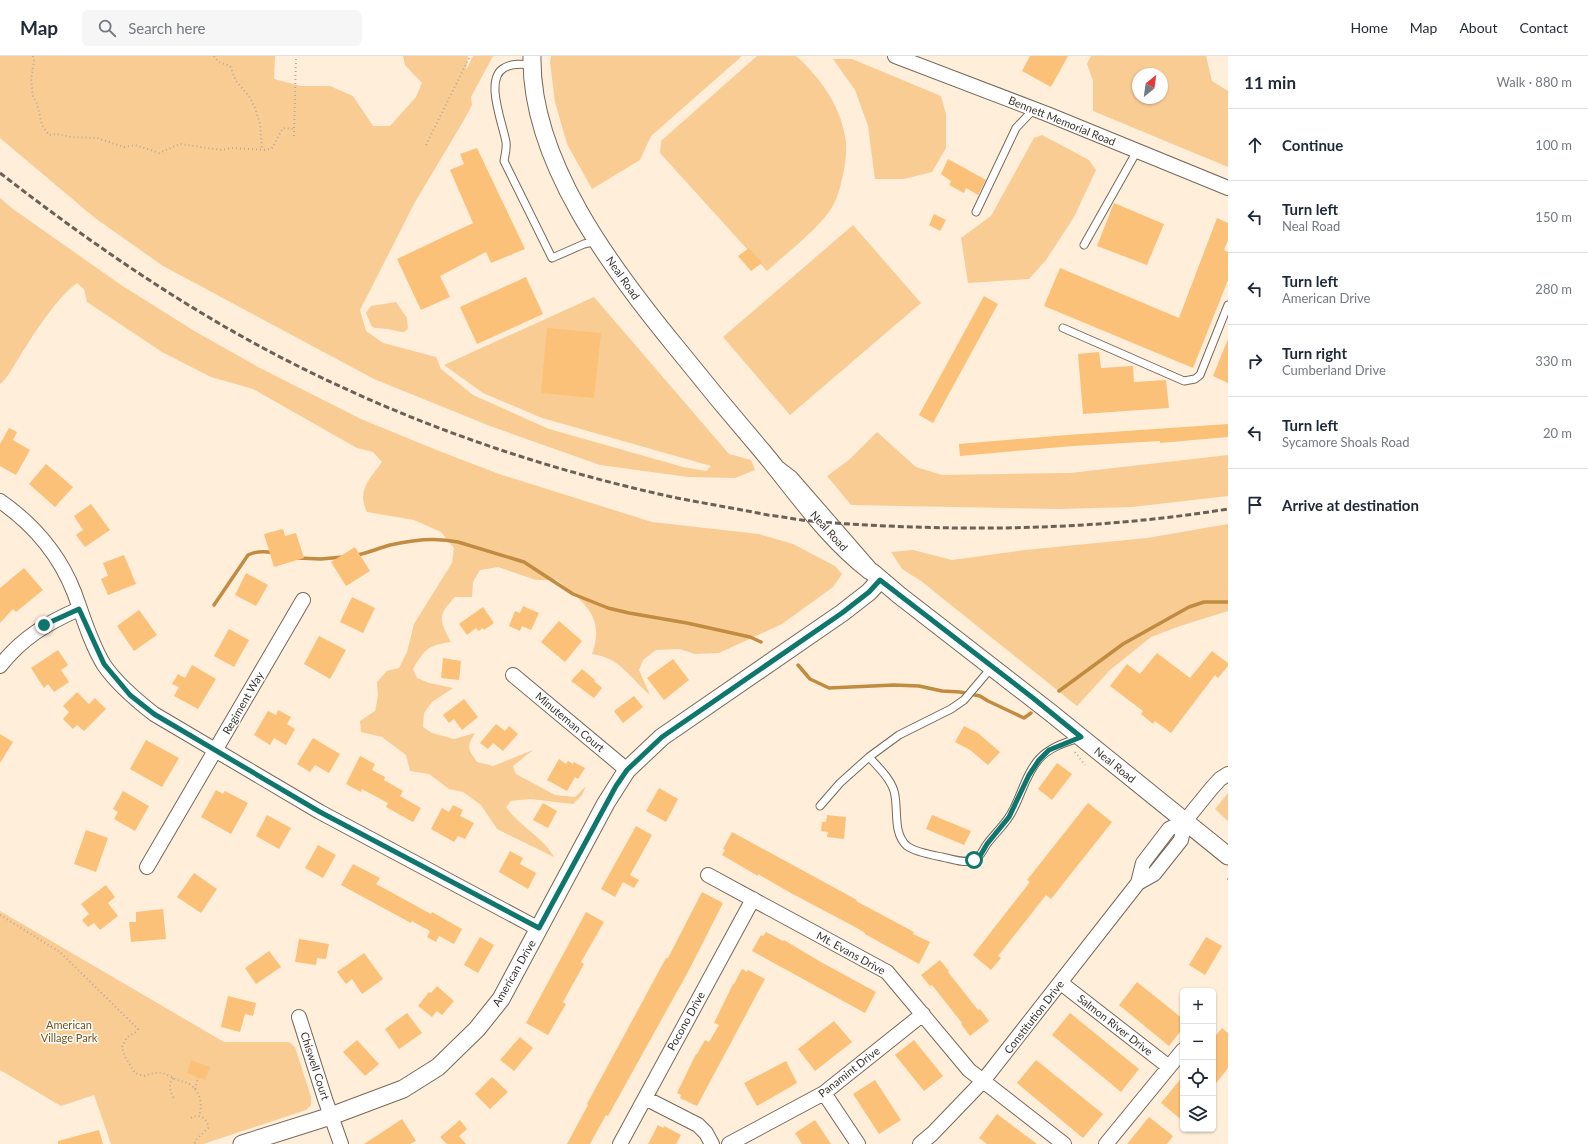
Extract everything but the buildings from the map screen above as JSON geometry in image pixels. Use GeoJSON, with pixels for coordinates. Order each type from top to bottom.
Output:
{"type":"FeatureCollection","features":[{"type":"Feature","properties":{"kind":"street","name":"Bennett Memorial Road"},"geometry":{"type":"LineString","coordinates":[[895,56],[1034,109],[1228,188]]}},
{"type":"Feature","properties":{"kind":"street","name":"Neal Road"},"geometry":{"type":"LineString","coordinates":[[532,60],[532,79],[537,109],[548,146],[558,170],[598,241],[641,304],[825,528],[855,559],[875,576],[1081,737],[1228,856]]}},
{"type":"Feature","properties":{"kind":"street"},"geometry":{"type":"LineString","coordinates":[[0,501],[19,514],[48,546],[62,567],[74,592],[79,609],[104,664],[130,695],[154,714],[320,812],[539,928]]}},
{"type":"Feature","properties":{"kind":"street","name":"American Drive"},"geometry":{"type":"LineString","coordinates":[[242,1144],[331,1116],[403,1089],[419,1080],[460,1048],[501,999],[606,803],[627,770],[662,737],[842,613],[869,592],[875,576]]}},
{"type":"Feature","properties":{"kind":"street","name":"Regiment Way"},"geometry":{"type":"LineString","coordinates":[[147,867],[303,600]]}},
{"type":"Feature","properties":{"kind":"street"},"geometry":{"type":"LineString","coordinates":[[0,666],[18,645],[44,625],[79,609]]}},
{"type":"Feature","properties":{"kind":"street","name":"Minuteman Court"},"geometry":{"type":"LineString","coordinates":[[513,675],[627,770]]}},
{"type":"Feature","properties":{"kind":"street"},"geometry":{"type":"LineString","coordinates":[[1185,821],[1210,789],[1220,779],[1228,774]]}},
{"type":"Feature","properties":{"kind":"street","name":"Constitution Drive"},"geometry":{"type":"LineString","coordinates":[[920,1144],[932,1134],[983,1081],[1138,883],[1143,863],[1169,829],[1185,821]]}},
{"type":"Feature","properties":{"kind":"street","name":"Mt. Evans Drive"},"geometry":{"type":"LineString","coordinates":[[708,875],[887,972],[969,1070],[1064,1144]]}},
{"type":"Feature","properties":{"kind":"street","name":"Pocono Drive"},"geometry":{"type":"LineString","coordinates":[[620,1144],[753,899]]}},
{"type":"Feature","properties":{"kind":"street","name":"Salmon River Drive"},"geometry":{"type":"LineString","coordinates":[[1061,983],[1169,1067]]}},
{"type":"Feature","properties":{"kind":"street","name":"Panamint Drive"},"geometry":{"type":"LineString","coordinates":[[729,1144],[824,1093],[922,1014]]}},
{"type":"Feature","properties":{"kind":"street","name":"Chiswell Court"},"geometry":{"type":"LineString","coordinates":[[299,1017],[341,1144]]}},
{"type":"Feature","properties":{"kind":"street"},"geometry":{"type":"LineString","coordinates":[[1106,1144],[1180,1054]]}},
{"type":"Feature","properties":{"kind":"street"},"geometry":{"type":"LineString","coordinates":[[824,1093],[858,1144]]}},
{"type":"Feature","properties":{"kind":"street"},"geometry":{"type":"LineString","coordinates":[[645,1098],[698,1125],[706,1133],[712,1144]]}},
{"type":"Feature","properties":{"kind":"lane"},"geometry":{"type":"LineString","coordinates":[[532,60],[503,68],[495,79],[495,90],[507,144],[504,161],[552,258],[584,244],[598,241]]}},
{"type":"Feature","properties":{"kind":"lane"},"geometry":{"type":"LineString","coordinates":[[976,212],[1016,128],[1034,109]]}},
{"type":"Feature","properties":{"kind":"lane"},"geometry":{"type":"LineString","coordinates":[[1084,245],[1137,151]]}},
{"type":"Feature","properties":{"kind":"lane"},"geometry":{"type":"LineString","coordinates":[[1063,328],[1184,381],[1195,379],[1200,375],[1228,305]]}},
{"type":"Feature","properties":{"kind":"lane"},"geometry":{"type":"LineString","coordinates":[[820,806],[840,782],[899,734],[951,709],[964,700],[992,667]]}},
{"type":"Feature","properties":{"kind":"lane"},"geometry":{"type":"LineString","coordinates":[[869,757],[890,781],[894,791],[901,838],[908,846],[929,855],[966,861],[974,860],[980,856],[987,844],[1009,817],[1029,775],[1039,760],[1049,750],[1081,737]]}},
{"type":"Feature","properties":{"kind":"path"},"geometry":{"type":"LineString","coordinates":[[33,56],[34,61],[31,80],[33,96],[37,104],[42,126],[49,135],[56,134],[71,137],[97,138],[124,147],[135,145],[159,153],[180,144],[222,150],[232,148],[267,150],[272,148],[283,128],[294,129]]}},
{"type":"Feature","properties":{"kind":"path"},"geometry":{"type":"LineString","coordinates":[[214,56],[219,62],[230,66],[236,81],[249,96],[260,124],[262,150]]}},
{"type":"Feature","properties":{"kind":"path"},"geometry":{"type":"LineString","coordinates":[[294,136],[296,56]]}},
{"type":"Feature","properties":{"kind":"path"},"geometry":{"type":"LineString","coordinates":[[426,145],[470,56]]}},
{"type":"Feature","properties":{"kind":"path"},"geometry":{"type":"LineString","coordinates":[[0,915],[60,952],[138,1029],[128,1037],[122,1047],[125,1057],[135,1073],[144,1076],[152,1073],[168,1075],[195,1089],[201,1104],[201,1110],[198,1116]]}},
{"type":"Feature","properties":{"kind":"path"},"geometry":{"type":"LineString","coordinates":[[173,1078],[170,1081],[169,1086],[175,1100]]}},
{"type":"Feature","properties":{"kind":"path"},"geometry":{"type":"LineString","coordinates":[[195,1089],[198,1078]]}},
{"type":"Feature","properties":{"kind":"path"},"geometry":{"type":"LineString","coordinates":[[191,1118],[195,1115],[206,1120],[208,1128],[194,1144]]}},
{"type":"Feature","properties":{"kind":"green space"},"geometry":{"type":"Polygon","coordinates":[[[0,56],[275,56],[274,79],[301,86],[330,86],[353,96],[373,126],[390,126],[416,97],[422,83],[405,65],[403,56],[468,56],[466,70],[473,56],[493,56],[471,97],[472,105],[415,202],[360,310],[366,331],[383,343],[436,357],[441,369],[473,395],[549,429],[683,467],[706,471],[711,466],[542,418],[483,393],[444,365],[594,297],[729,454],[751,460],[755,470],[735,478],[688,477],[600,465],[490,426],[374,379],[163,266],[95,218],[0,138],[0,56]]]}},
{"type":"Feature","properties":{"kind":"green space"},"geometry":{"type":"Polygon","coordinates":[[[551,56],[742,56],[651,136],[640,160],[592,189],[567,144],[555,102],[550,62],[551,56]]]}},
{"type":"Feature","properties":{"kind":"green space"},"geometry":{"type":"Polygon","coordinates":[[[757,56],[796,56],[814,74],[829,94],[840,117],[846,142],[846,154],[842,180],[832,208],[807,235],[767,271],[660,153],[661,141],[757,56]]]}},
{"type":"Feature","properties":{"kind":"green space"},"geometry":{"type":"Polygon","coordinates":[[[1091,56],[1206,56],[1212,81],[1228,91],[1228,167],[1093,111],[1093,81],[1087,64],[1091,56]]]}},
{"type":"Feature","properties":{"kind":"green space"},"geometry":{"type":"Polygon","coordinates":[[[833,59],[852,59],[941,96],[946,114],[946,148],[932,172],[904,179],[875,179],[868,126],[855,90],[833,59]]]}},
{"type":"Feature","properties":{"kind":"green space"},"geometry":{"type":"Polygon","coordinates":[[[1042,135],[1089,160],[1096,170],[1074,217],[1046,260],[1029,279],[968,283],[961,238],[991,216],[1034,138],[1042,135]]]}},
{"type":"Feature","properties":{"kind":"green space"},"geometry":{"type":"Polygon","coordinates":[[[0,198],[13,209],[121,285],[196,332],[258,367],[361,419],[499,474],[652,522],[759,534],[793,544],[835,566],[842,574],[833,587],[782,624],[719,653],[695,654],[679,649],[656,650],[643,660],[639,670],[650,695],[618,664],[602,656],[592,654],[596,641],[596,630],[590,611],[557,580],[536,580],[498,567],[480,570],[473,582],[472,597],[455,597],[445,609],[442,623],[451,642],[432,647],[420,657],[413,669],[417,678],[429,683],[453,688],[432,702],[424,713],[423,727],[432,733],[454,739],[475,733],[469,745],[470,751],[477,762],[493,766],[533,750],[513,766],[516,774],[555,795],[575,797],[586,786],[582,795],[573,804],[530,799],[511,801],[506,807],[517,820],[544,843],[554,857],[497,829],[481,805],[463,792],[449,789],[429,774],[410,771],[406,755],[382,737],[361,732],[360,721],[375,711],[378,696],[377,682],[387,671],[399,668],[407,652],[414,624],[452,563],[454,548],[441,532],[414,520],[367,512],[363,497],[364,491],[366,485],[382,462],[373,452],[357,448],[253,389],[211,377],[162,352],[87,302],[84,289],[77,283],[61,297],[8,375],[0,384],[0,198]]]}},
{"type":"Feature","properties":{"kind":"green space"},"geometry":{"type":"Polygon","coordinates":[[[853,225],[921,303],[790,415],[723,337],[853,225]]]}},
{"type":"Feature","properties":{"kind":"green space"},"geometry":{"type":"Polygon","coordinates":[[[396,302],[407,318],[408,329],[404,332],[373,327],[366,313],[371,306],[396,302]]]}},
{"type":"Feature","properties":{"kind":"green space"},"geometry":{"type":"Polygon","coordinates":[[[877,432],[916,467],[942,475],[1070,473],[1228,455],[1228,496],[1132,507],[1060,509],[851,505],[827,476],[849,460],[877,432]]]}},
{"type":"Feature","properties":{"kind":"green space"},"geometry":{"type":"Polygon","coordinates":[[[1228,524],[1228,611],[1151,637],[1110,670],[1077,706],[921,581],[902,569],[891,552],[913,550],[952,560],[1025,550],[1147,538],[1228,524]]]}},
{"type":"Feature","properties":{"kind":"green space"},"geometry":{"type":"Polygon","coordinates":[[[1228,793],[1228,821],[1215,809],[1228,793]]]}},
{"type":"Feature","properties":{"kind":"green space","name":"American Village Park"},"geometry":{"type":"Polygon","coordinates":[[[0,911],[224,1042],[289,1042],[295,1047],[311,1097],[311,1105],[306,1110],[203,1144],[111,1144],[94,1095],[61,1106],[0,1070],[0,911]]]}},
{"type":"Feature","properties":{"kind":"waterway"},"geometry":{"type":"LineString","coordinates":[[357,555],[390,545],[406,542],[432,539],[450,540],[524,562],[573,594],[608,608],[687,623],[750,637],[761,642]]}},
{"type":"Feature","properties":{"kind":"waterway"},"geometry":{"type":"LineString","coordinates":[[214,605],[248,555],[261,552],[274,553]]}},
{"type":"Feature","properties":{"kind":"waterway"},"geometry":{"type":"LineString","coordinates":[[297,558],[321,559],[343,557]]}},
{"type":"Feature","properties":{"kind":"waterway"},"geometry":{"type":"LineString","coordinates":[[1059,691],[1123,644],[1189,607],[1204,602],[1228,602]]}},
{"type":"Feature","properties":{"kind":"waterway"},"geometry":{"type":"LineString","coordinates":[[798,665],[810,679],[829,688],[894,685],[919,686],[942,691],[960,692],[980,696],[1024,718],[1031,713]]}},
{"type":"Feature","properties":{"kind":"railway"},"geometry":{"type":"LineString","coordinates":[[0,173],[63,221],[161,288],[228,329],[312,373],[363,397],[465,438],[623,486],[768,515],[814,521],[922,527],[1024,528],[1126,522],[1228,509]]}},
{"type":"Feature","properties":{"kind":"route"},"geometry":{"type":"LineString","coordinates":[[44,625],[79,609],[104,664],[130,695],[154,714],[320,812],[539,928],[606,803],[627,770],[662,737],[842,613],[869,592],[880,580],[1081,737],[1049,750],[1039,760],[1022,788],[1014,809],[1009,817],[987,844],[980,856],[974,860]]}}]}
